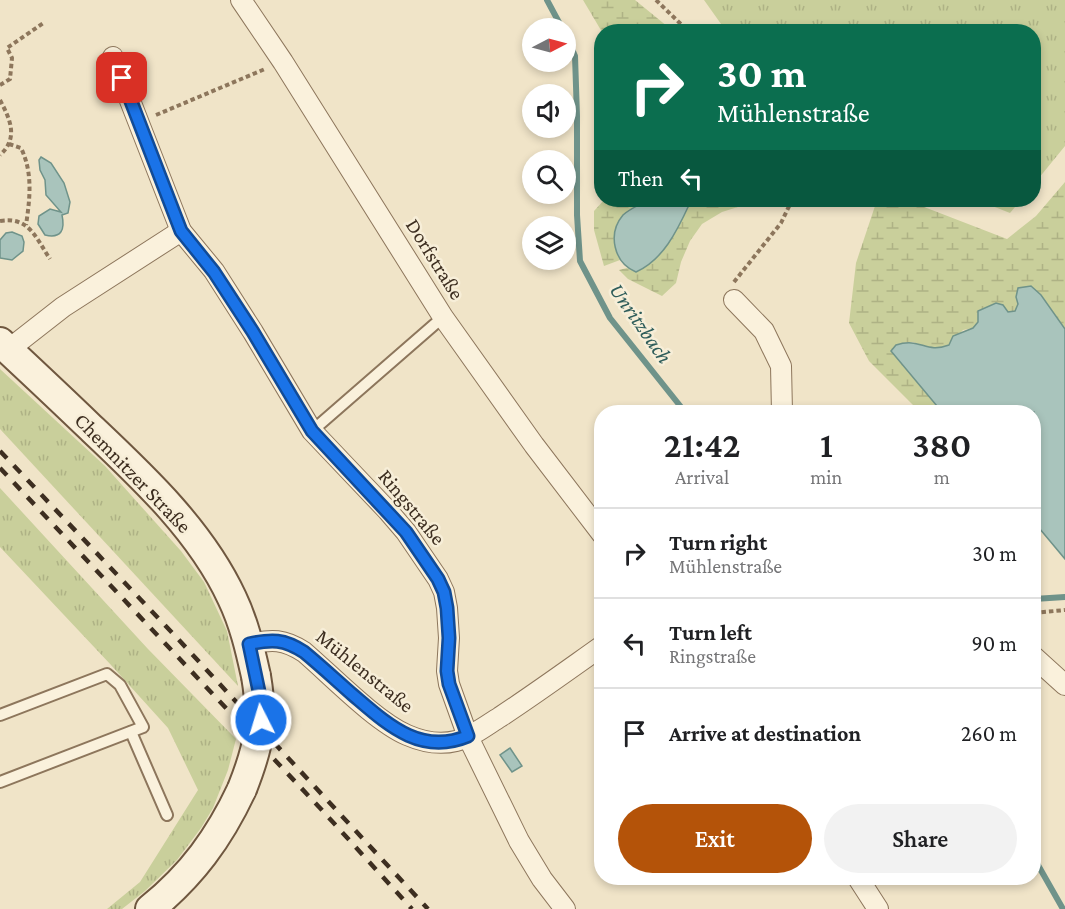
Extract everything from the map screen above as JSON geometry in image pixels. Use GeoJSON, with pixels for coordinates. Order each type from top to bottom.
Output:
{"type":"FeatureCollection","features":[{"type":"Feature","properties":{"kind":"main road","name":"Chemnitzer Straße"},"geometry":{"type":"LineString","coordinates":[[4,346],[125,460],[196,540],[231,595],[249,644],[256,676],[261,720],[253,761],[242,789],[217,838],[192,869],[150,909]]}},
{"type":"Feature","properties":{"kind":"street","name":"Dorfstraße"},"geometry":{"type":"LineString","coordinates":[[241,0],[283,62],[442,317],[594,524]]}},
{"type":"Feature","properties":{"kind":"street","name":"Ringstraße"},"geometry":{"type":"LineString","coordinates":[[113,57],[181,231],[214,272],[312,431],[406,532],[438,579],[444,592],[447,608],[448,677],[468,736],[519,841],[542,879],[565,909]]}},
{"type":"Feature","properties":{"kind":"street"},"geometry":{"type":"LineString","coordinates":[[4,346],[181,231]]}},
{"type":"Feature","properties":{"kind":"street"},"geometry":{"type":"LineString","coordinates":[[734,300],[764,331],[781,366],[782,405]]}},
{"type":"Feature","properties":{"kind":"street","name":"Mühlenstraße"},"geometry":{"type":"LineString","coordinates":[[249,644],[278,640],[292,644],[381,719],[405,735],[430,742],[458,741],[468,736],[526,700],[594,652]]}},
{"type":"Feature","properties":{"kind":"street"},"geometry":{"type":"LineString","coordinates":[[1041,663],[1065,685]]}},
{"type":"Feature","properties":{"kind":"street"},"geometry":{"type":"LineString","coordinates":[[863,885],[878,909]]}},
{"type":"Feature","properties":{"kind":"lane"},"geometry":{"type":"LineString","coordinates":[[312,431],[442,317]]}},
{"type":"Feature","properties":{"kind":"lane"},"geometry":{"type":"LineString","coordinates":[[0,715],[107,674],[120,685],[142,727],[0,782]]}},
{"type":"Feature","properties":{"kind":"lane"},"geometry":{"type":"LineString","coordinates":[[131,732],[167,815]]}},
{"type":"Feature","properties":{"kind":"path"},"geometry":{"type":"LineString","coordinates":[[656,0],[681,24]]}},
{"type":"Feature","properties":{"kind":"path"},"geometry":{"type":"LineString","coordinates":[[0,85],[10,79],[12,58],[7,48],[45,22]]}},
{"type":"Feature","properties":{"kind":"path"},"geometry":{"type":"LineString","coordinates":[[138,122],[283,62]]}},
{"type":"Feature","properties":{"kind":"path"},"geometry":{"type":"LineString","coordinates":[[0,100],[10,118],[11,132],[9,144],[0,155]]}},
{"type":"Feature","properties":{"kind":"path"},"geometry":{"type":"LineString","coordinates":[[9,144],[21,148],[30,173],[26,225]]}},
{"type":"Feature","properties":{"kind":"path"},"geometry":{"type":"LineString","coordinates":[[734,300],[734,282],[781,223],[789,207]]}},
{"type":"Feature","properties":{"kind":"path"},"geometry":{"type":"LineString","coordinates":[[0,221],[14,220],[26,225],[51,259]]}},
{"type":"Feature","properties":{"kind":"path"},"geometry":{"type":"LineString","coordinates":[[1041,613],[1065,610]]}},
{"type":"Feature","properties":{"kind":"green space"},"geometry":{"type":"Polygon","coordinates":[[[583,0],[635,0],[664,24],[597,24],[583,0]]]}},
{"type":"Feature","properties":{"kind":"green space"},"geometry":{"type":"Polygon","coordinates":[[[704,0],[1065,0],[1065,146],[1041,175],[1041,24],[721,24],[704,0]]]}},
{"type":"Feature","properties":{"kind":"green space"},"geometry":{"type":"Polygon","coordinates":[[[1065,182],[1065,329],[1041,295],[1016,297],[1018,304],[1015,311],[1008,312],[996,303],[978,311],[978,322],[973,328],[963,330],[949,345],[932,349],[913,342],[902,343],[891,351],[936,405],[913,405],[869,361],[849,323],[856,263],[875,207],[924,207],[1007,239],[1036,216],[1065,182]]]}},
{"type":"Feature","properties":{"kind":"green space"},"geometry":{"type":"Polygon","coordinates":[[[598,207],[636,207],[624,214],[615,247],[620,260],[604,266],[594,230],[594,211],[598,207]]]}},
{"type":"Feature","properties":{"kind":"green space"},"geometry":{"type":"Polygon","coordinates":[[[687,207],[738,207],[722,212],[702,224],[690,241],[681,262],[676,283],[662,296],[628,279],[619,270],[627,268],[636,272],[687,207]]]}},
{"type":"Feature","properties":{"kind":"green space"},"geometry":{"type":"Polygon","coordinates":[[[995,207],[1015,207],[1010,213],[995,207]]]}},
{"type":"Feature","properties":{"kind":"green space"},"geometry":{"type":"Polygon","coordinates":[[[0,369],[105,466],[181,551],[204,582],[227,631],[238,686],[0,429],[0,369]]]}},
{"type":"Feature","properties":{"kind":"green space"},"geometry":{"type":"Polygon","coordinates":[[[0,488],[148,649],[236,739],[228,770],[213,808],[201,828],[177,860],[145,891],[122,909],[107,909],[140,882],[198,790],[168,728],[0,547],[0,488]]]}},
{"type":"Feature","properties":{"kind":"water"},"geometry":{"type":"Polygon","coordinates":[[[41,157],[51,163],[64,183],[70,202],[68,213],[62,215],[61,232],[55,236],[45,235],[38,224],[39,216],[50,209],[61,212],[46,195],[45,180],[40,170],[41,157]]]}},
{"type":"Feature","properties":{"kind":"water"},"geometry":{"type":"Polygon","coordinates":[[[636,207],[688,207],[668,244],[646,267],[636,272],[622,262],[614,239],[618,223],[623,215],[636,207]]]}},
{"type":"Feature","properties":{"kind":"water"},"geometry":{"type":"Polygon","coordinates":[[[12,232],[22,236],[23,251],[12,260],[0,258],[0,240],[6,233],[12,232]]]}},
{"type":"Feature","properties":{"kind":"water"},"geometry":{"type":"Polygon","coordinates":[[[1031,286],[1041,295],[1065,329],[1065,559],[1041,530],[1041,405],[936,405],[891,351],[896,345],[904,343],[934,348],[949,345],[953,336],[973,328],[978,322],[978,311],[996,303],[1003,305],[1008,312],[1015,311],[1018,304],[1016,297],[1018,288],[1031,286]]]}},
{"type":"Feature","properties":{"kind":"water"},"geometry":{"type":"Polygon","coordinates":[[[510,748],[522,766],[512,772],[500,755],[510,748]]]}},
{"type":"Feature","properties":{"kind":"waterway","name":"Unritzbach"},"geometry":{"type":"LineString","coordinates":[[547,0],[557,18]]}},
{"type":"Feature","properties":{"kind":"waterway","name":"Unritzbach"},"geometry":{"type":"LineString","coordinates":[[576,72],[577,215],[580,261],[610,318],[679,405]]}},
{"type":"Feature","properties":{"kind":"waterway"},"geometry":{"type":"LineString","coordinates":[[1041,599],[1065,597]]}},
{"type":"Feature","properties":{"kind":"waterway","name":"Unritzbach"},"geometry":{"type":"LineString","coordinates":[[1041,870],[1063,909]]}},
{"type":"Feature","properties":{"kind":"railway"},"geometry":{"type":"LineString","coordinates":[[0,451],[428,909]]}},
{"type":"Feature","properties":{"kind":"railway"},"geometry":{"type":"LineString","coordinates":[[0,468],[412,909]]}},
{"type":"Feature","properties":{"kind":"route"},"geometry":{"type":"LineString","coordinates":[[122,78],[181,231],[214,272],[312,431],[406,532],[438,579],[444,592],[447,608],[449,684],[468,736],[458,741],[445,743],[430,742],[405,735],[381,719],[304,652],[292,644],[278,640],[249,644],[261,701],[261,720]]}}]}
